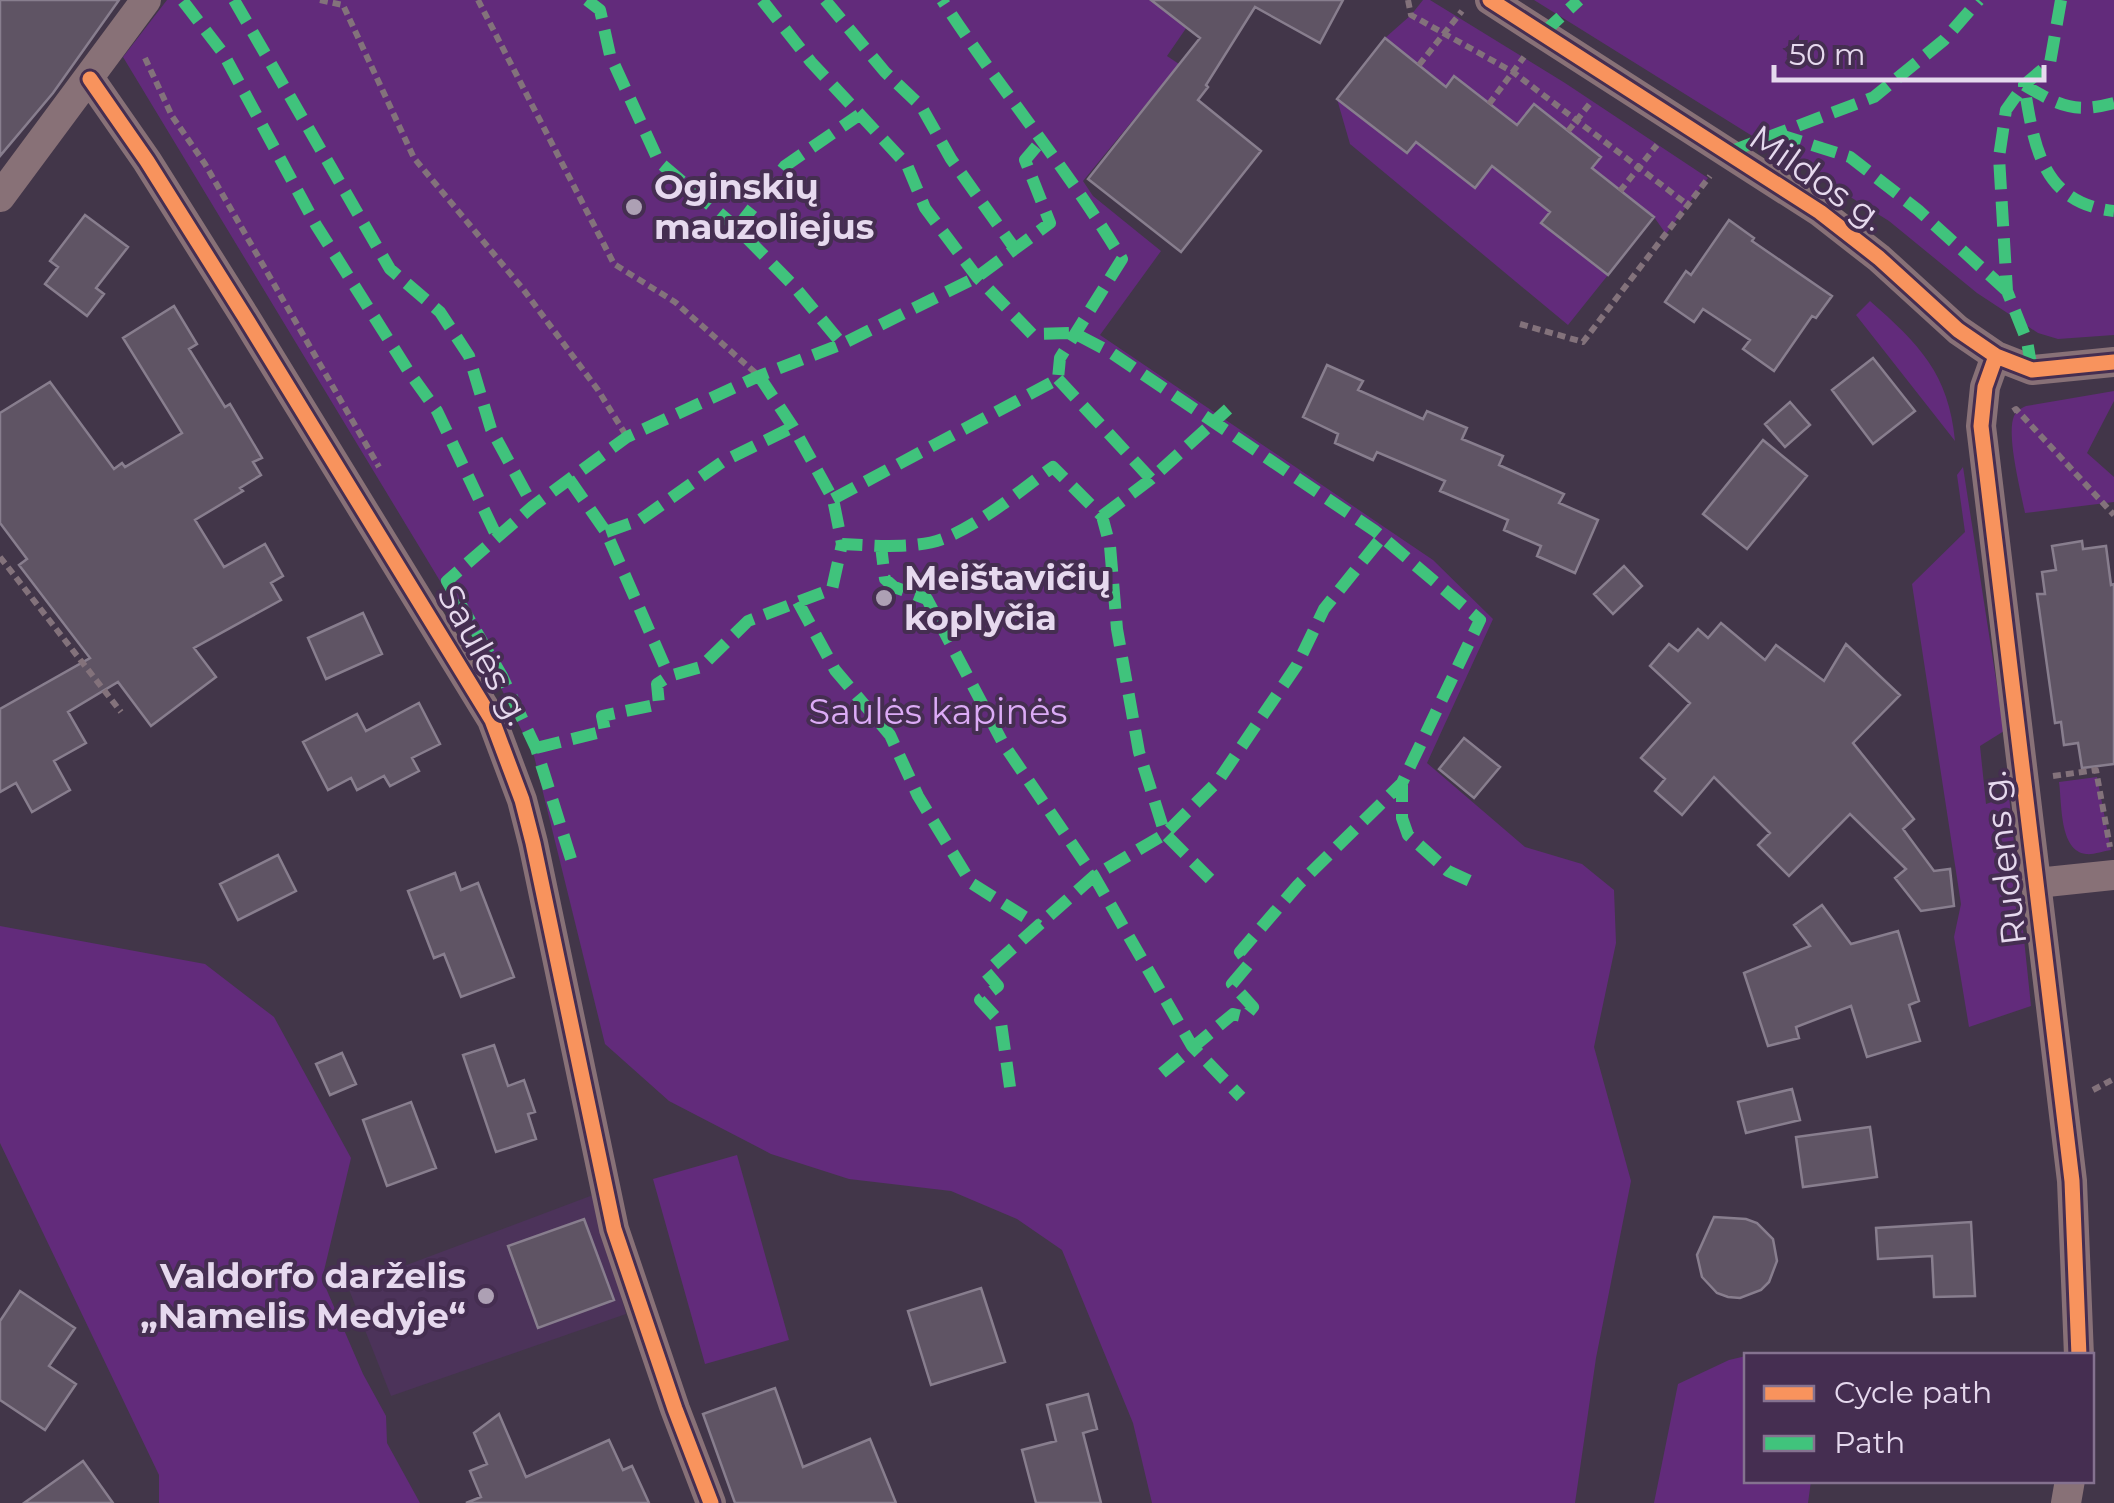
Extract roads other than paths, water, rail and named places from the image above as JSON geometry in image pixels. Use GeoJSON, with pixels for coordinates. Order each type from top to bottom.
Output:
{"type":"FeatureCollection","features":[{"type":"Feature","properties":{"kind":"street"},"geometry":{"type":"LineString","coordinates":[[0,197],[146,0]]}},
{"type":"Feature","properties":{"kind":"street","name":"Mildos g."},"geometry":{"type":"LineString","coordinates":[[1490,0],[1820,212],[1879,258],[1958,330],[1996,356],[2032,370],[2114,362]]}},
{"type":"Feature","properties":{"kind":"street","name":"Saulės g."},"geometry":{"type":"LineString","coordinates":[[90,79],[148,161],[492,720],[522,800],[533,843],[614,1230],[711,1503]]}},
{"type":"Feature","properties":{"kind":"street","name":"Rudens g."},"geometry":{"type":"LineString","coordinates":[[1996,356],[1980,426],[2072,1180],[2079,1353]]}},
{"type":"Feature","properties":{"kind":"street"},"geometry":{"type":"LineString","coordinates":[[2038,883],[2113,865]]}},
{"type":"Feature","properties":{"kind":"place","name":"Oginskių mauzoliejus"},"geometry":{"type":"Point","coordinates":[634,207]}},
{"type":"Feature","properties":{"kind":"place","name":"Meištavičių koplyčia"},"geometry":{"type":"Point","coordinates":[884,598]}},
{"type":"Feature","properties":{"kind":"place","name":"Valdorfo darželis „Namelis Medyje“"},"geometry":{"type":"Point","coordinates":[486,1296]}},
{"type":"Feature","properties":{"kind":"park label","name":"Saulės kapinės"},"geometry":{"type":"Point","coordinates":[938,712]}}]}
